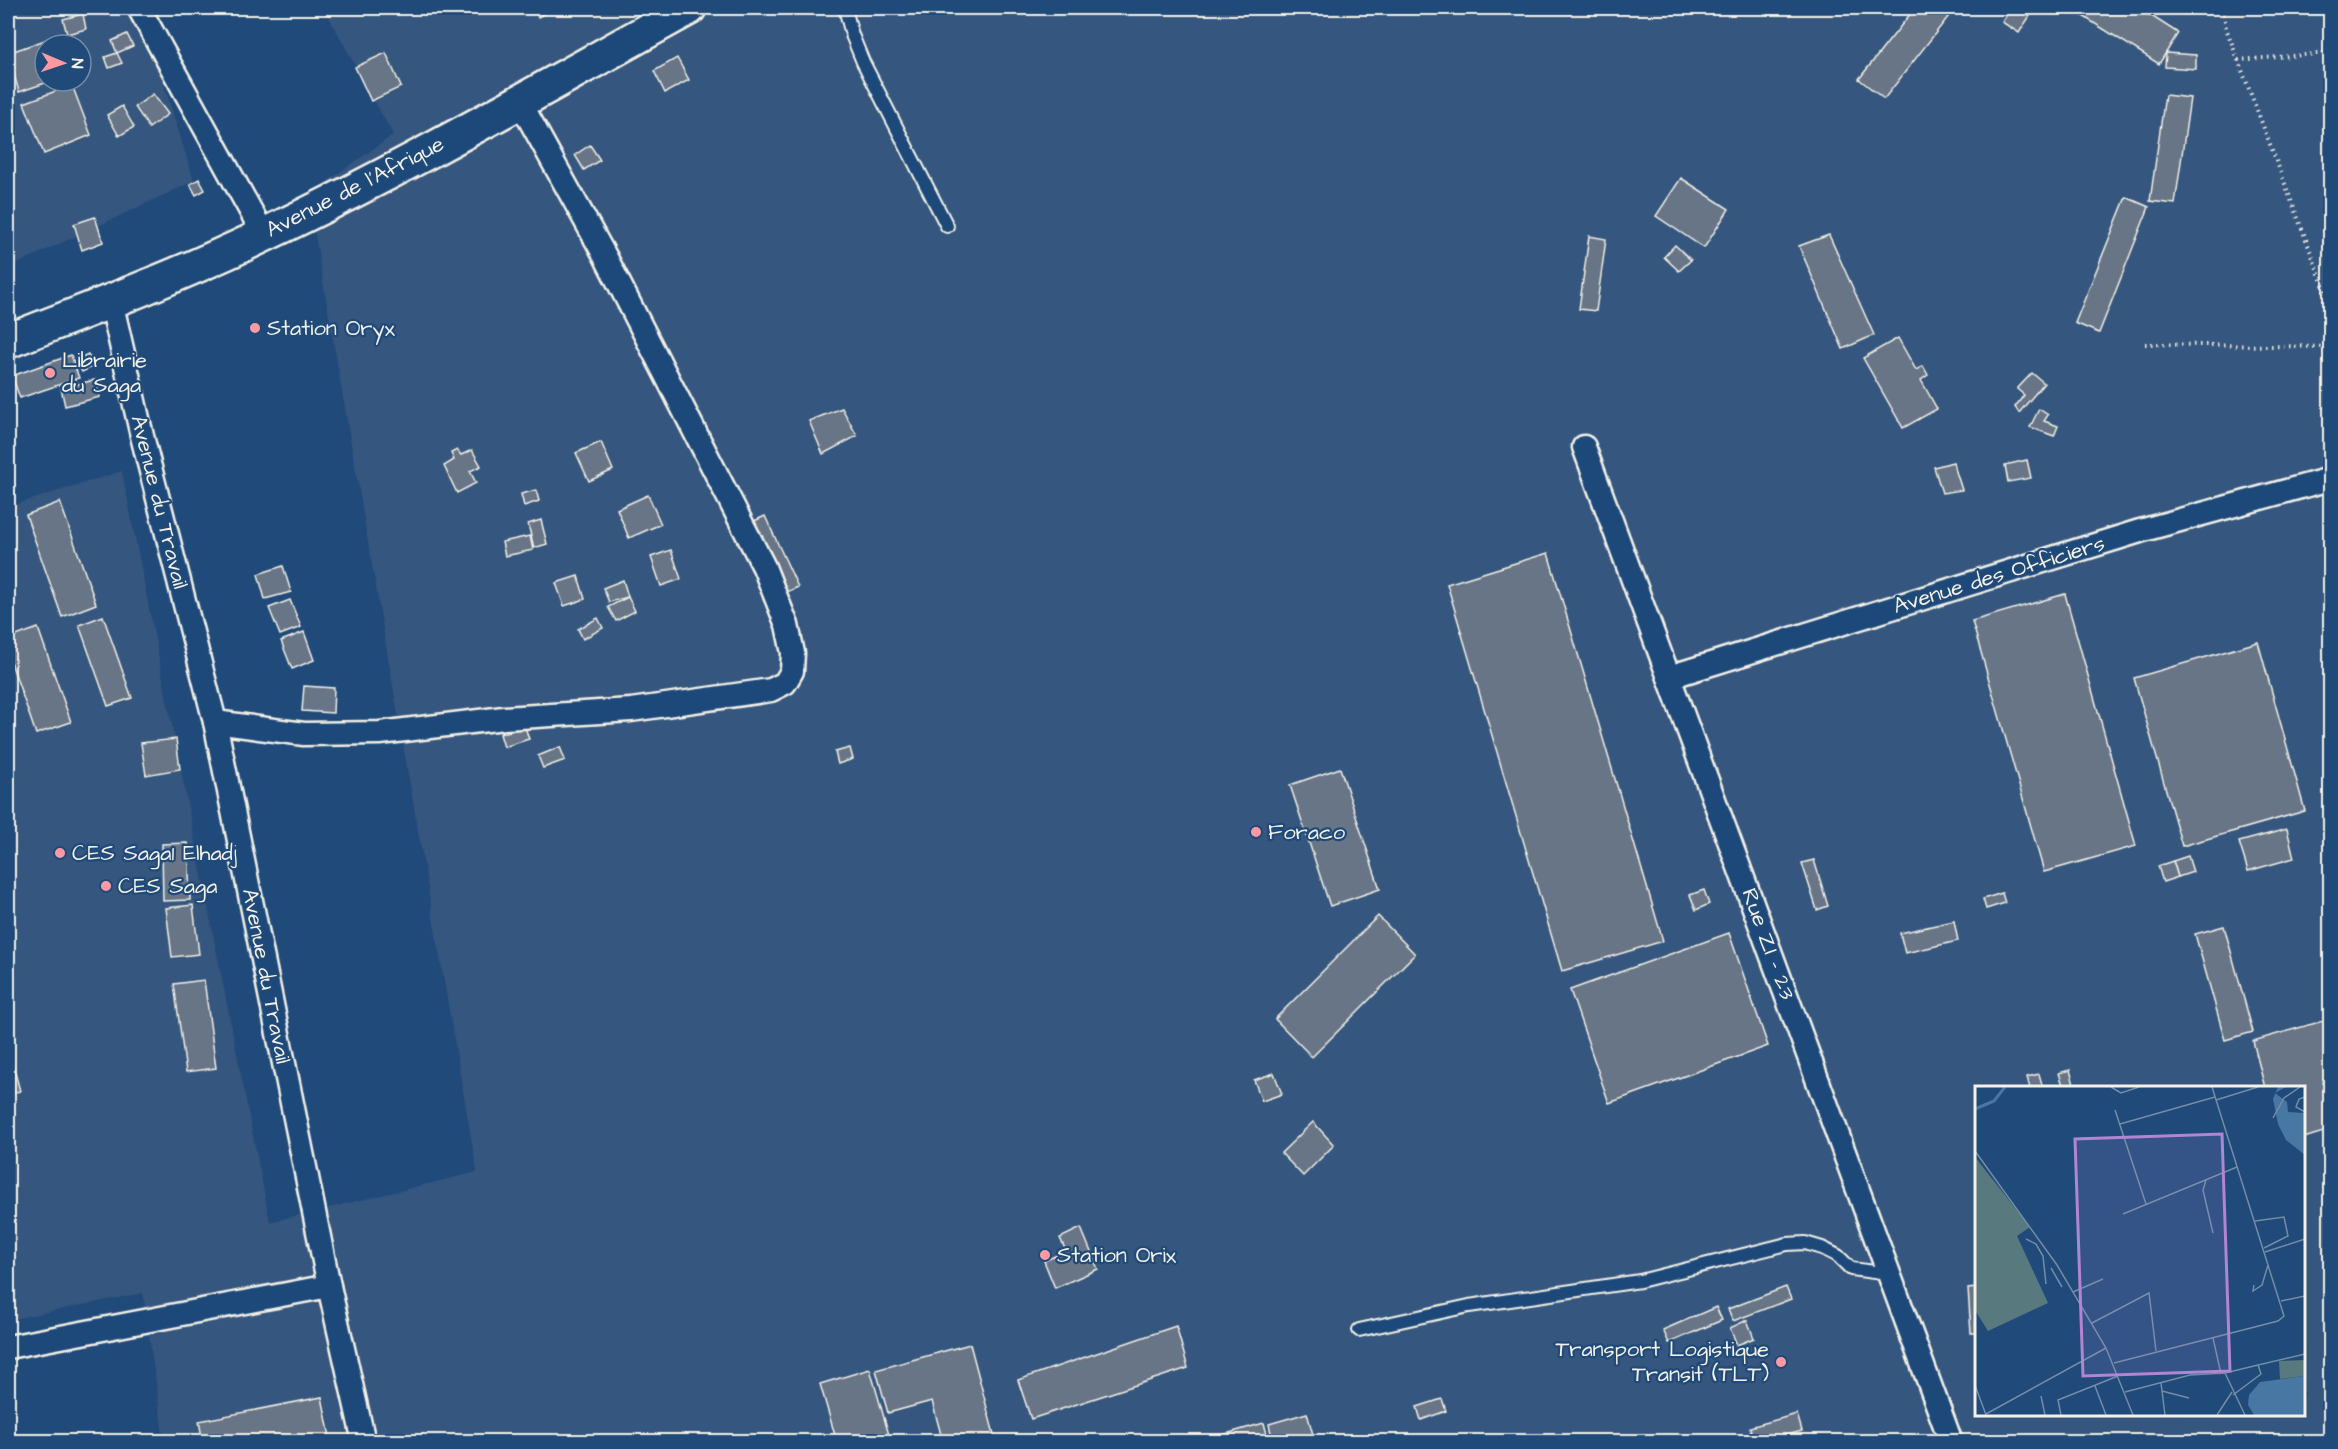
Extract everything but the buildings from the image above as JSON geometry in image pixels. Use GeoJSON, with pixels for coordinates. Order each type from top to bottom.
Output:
{"type":"FeatureCollection","features":[{"type":"Feature","properties":{"kind":"main road","name":"Avenue de l'Afrique"},"geometry":{"type":"LineString","coordinates":[[8,340],[111,302],[264,235],[520,102],[689,8]]}},
{"type":"Feature","properties":{"kind":"street"},"geometry":{"type":"LineString","coordinates":[[139,8],[264,235]]}},
{"type":"Feature","properties":{"kind":"street"},"geometry":{"type":"LineString","coordinates":[[215,722],[304,734],[380,734],[504,718],[631,710],[771,690],[785,683],[792,671],[794,653],[787,625],[764,567],[615,276],[520,102]]}},
{"type":"Feature","properties":{"kind":"street","name":"Avenue du Travail"},"geometry":{"type":"LineString","coordinates":[[111,302],[142,436],[215,722],[329,1286],[364,1442]]}},
{"type":"Feature","properties":{"kind":"street","name":"Rue ZI - 23"},"geometry":{"type":"LineString","coordinates":[[1584,447],[1951,1442]]}},
{"type":"Feature","properties":{"kind":"street","name":"Avenue des Officiers"},"geometry":{"type":"LineString","coordinates":[[1669,677],[2140,531],[2331,479]]}},
{"type":"Feature","properties":{"kind":"street"},"geometry":{"type":"LineString","coordinates":[[8,1347],[329,1286]]}},
{"type":"Feature","properties":{"kind":"lane"},"geometry":{"type":"LineString","coordinates":[[845,8],[863,62],[947,226]]}},
{"type":"Feature","properties":{"kind":"lane"},"geometry":{"type":"LineString","coordinates":[[1359,1330],[1469,1306],[1640,1281],[1786,1244],[1804,1243],[1822,1248],[1838,1256],[1851,1269],[1890,1274]]}},
{"type":"Feature","properties":{"kind":"path"},"geometry":{"type":"LineString","coordinates":[[2223,8],[2226,28],[2331,303]]}},
{"type":"Feature","properties":{"kind":"path"},"geometry":{"type":"LineString","coordinates":[[2238,60],[2331,53]]}},
{"type":"Feature","properties":{"kind":"path"},"geometry":{"type":"LineString","coordinates":[[2145,344],[2331,347]]}},
{"type":"Feature","properties":{"kind":"shaded area"},"geometry":{"type":"Polygon","coordinates":[[[8,8],[140,8],[194,181],[8,268],[8,8]]]}},
{"type":"Feature","properties":{"kind":"shaded area"},"geometry":{"type":"Polygon","coordinates":[[[324,8],[2330,8],[2330,1441],[164,1441],[143,1293],[8,1320],[8,507],[122,471],[270,1222],[477,1172],[308,195],[393,135],[324,8]]]}},
{"type":"Feature","properties":{"kind":"place","name":"Station Oryx"},"geometry":{"type":"Point","coordinates":[255,328]}},
{"type":"Feature","properties":{"kind":"place","name":"Librairie du Saga"},"geometry":{"type":"Point","coordinates":[50,373]}},
{"type":"Feature","properties":{"kind":"place","name":"Foraco"},"geometry":{"type":"Point","coordinates":[1256,832]}},
{"type":"Feature","properties":{"kind":"place","name":"CES Saga1 Elhadj"},"geometry":{"type":"Point","coordinates":[60,853]}},
{"type":"Feature","properties":{"kind":"place","name":"CES Saga"},"geometry":{"type":"Point","coordinates":[106,886]}},
{"type":"Feature","properties":{"kind":"place","name":"Station Orix"},"geometry":{"type":"Point","coordinates":[1045,1255]}},
{"type":"Feature","properties":{"kind":"place","name":"Transport Logistique Transit (TLT)"},"geometry":{"type":"Point","coordinates":[1781,1362]}}]}
